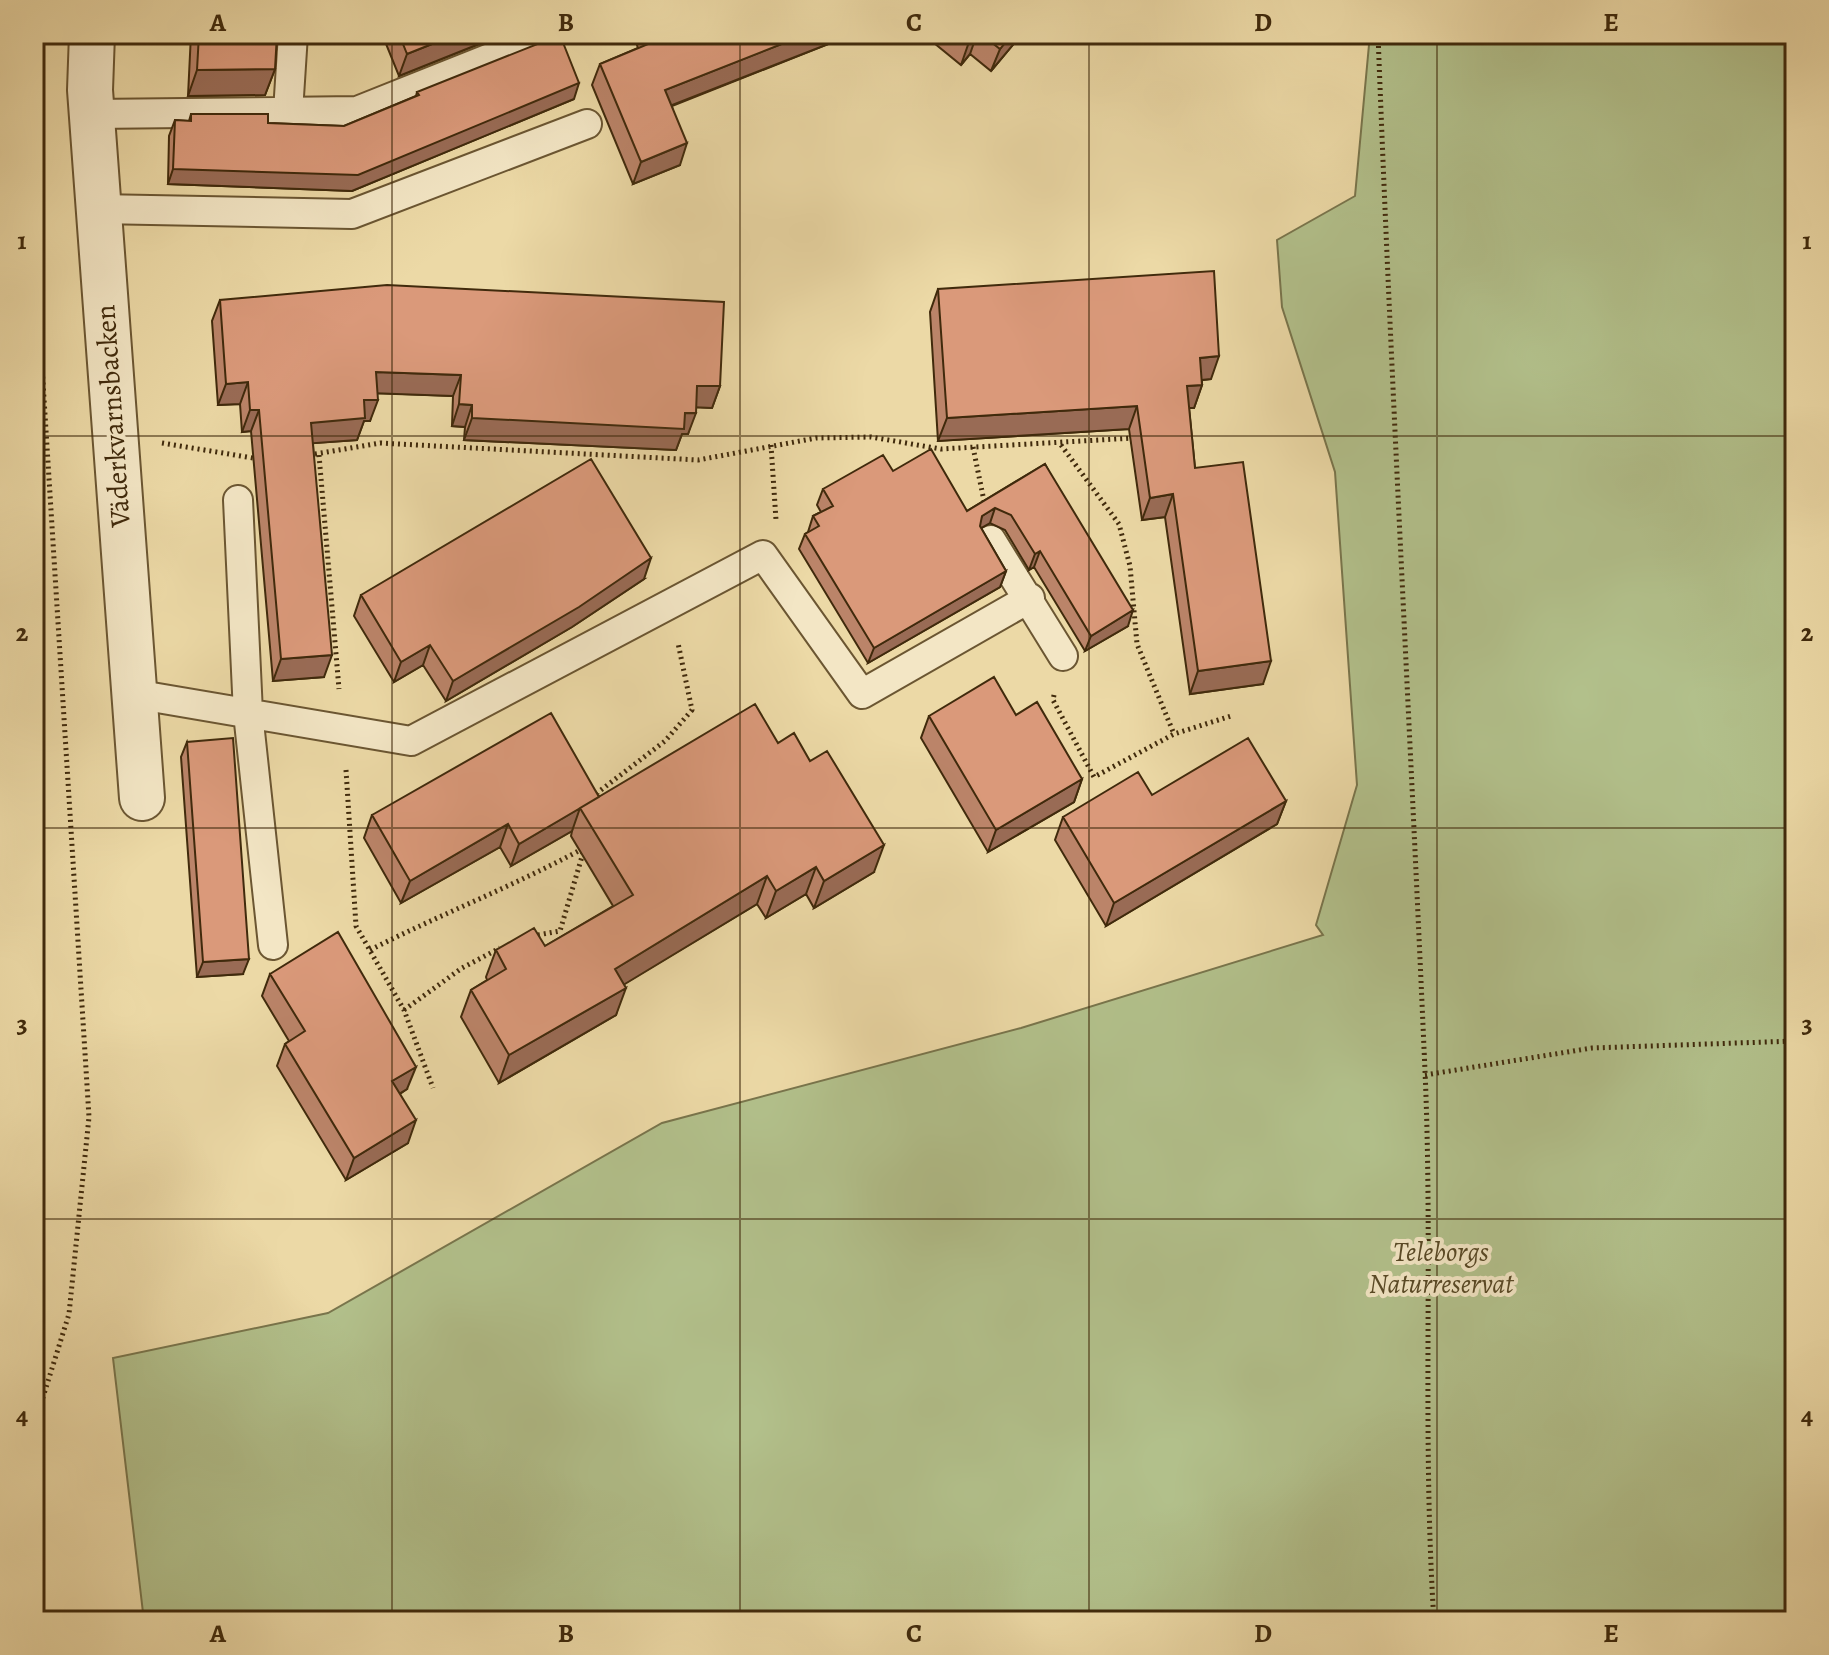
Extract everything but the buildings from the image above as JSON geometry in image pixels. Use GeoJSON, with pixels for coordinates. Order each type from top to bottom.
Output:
{"type":"FeatureCollection","features":[{"type":"Feature","properties":{"kind":"street","name":"Väderkvarnsbacken"},"geometry":{"type":"LineString","coordinates":[[92,34],[92,114],[98,209],[142,798]]}},
{"type":"Feature","properties":{"kind":"lane"},"geometry":{"type":"LineString","coordinates":[[288,112],[293,34]]}},
{"type":"Feature","properties":{"kind":"lane"},"geometry":{"type":"LineString","coordinates":[[92,114],[357,111],[550,34]]}},
{"type":"Feature","properties":{"kind":"lane"},"geometry":{"type":"LineString","coordinates":[[98,209],[352,214],[587,124]]}},
{"type":"Feature","properties":{"kind":"lane"},"geometry":{"type":"LineString","coordinates":[[238,500],[248,713],[273,945]]}},
{"type":"Feature","properties":{"kind":"lane"},"geometry":{"type":"LineString","coordinates":[[991,540],[1030,598],[1063,656]]}},
{"type":"Feature","properties":{"kind":"lane"},"geometry":{"type":"LineString","coordinates":[[134,694],[411,741],[763,555],[862,694],[1030,598]]}},
{"type":"Feature","properties":{"kind":"path"},"geometry":{"type":"LineString","coordinates":[[1378,34],[1396,501],[1425,1075],[1427,1518],[1434,1621]]}},
{"type":"Feature","properties":{"kind":"path"},"geometry":{"type":"LineString","coordinates":[[34,239],[89,1117],[69,1314],[34,1426]]}},
{"type":"Feature","properties":{"kind":"path"},"geometry":{"type":"LineString","coordinates":[[113,423],[161,443],[261,459]]}},
{"type":"Feature","properties":{"kind":"path"},"geometry":{"type":"LineString","coordinates":[[305,456],[380,443],[698,460],[816,438],[871,437],[941,449],[1060,445],[1148,436]]}},
{"type":"Feature","properties":{"kind":"path"},"geometry":{"type":"LineString","coordinates":[[763,555],[776,518],[771,445]]}},
{"type":"Feature","properties":{"kind":"path"},"geometry":{"type":"LineString","coordinates":[[1060,445],[1119,524],[1130,566],[1137,644],[1174,734]]}},
{"type":"Feature","properties":{"kind":"path"},"geometry":{"type":"LineString","coordinates":[[973,447],[991,540]]}},
{"type":"Feature","properties":{"kind":"path"},"geometry":{"type":"LineString","coordinates":[[319,455],[343,729],[356,926],[404,1010],[433,1088]]}},
{"type":"Feature","properties":{"kind":"path"},"geometry":{"type":"LineString","coordinates":[[594,807],[597,793],[665,741],[692,710],[670,604]]}},
{"type":"Feature","properties":{"kind":"path"},"geometry":{"type":"LineString","coordinates":[[1063,656],[1053,700],[1094,777],[1174,734],[1231,716]]}},
{"type":"Feature","properties":{"kind":"path"},"geometry":{"type":"LineString","coordinates":[[520,938],[560,931],[588,835]]}},
{"type":"Feature","properties":{"kind":"path"},"geometry":{"type":"LineString","coordinates":[[370,950],[451,908],[519,884],[584,848]]}},
{"type":"Feature","properties":{"kind":"path"},"geometry":{"type":"LineString","coordinates":[[404,1010],[462,968],[508,944]]}},
{"type":"Feature","properties":{"kind":"path"},"geometry":{"type":"LineString","coordinates":[[1425,1075],[1592,1048],[1795,1041]]}},
{"type":"Feature","properties":{"kind":"green space","name":"Teleborgs Naturreservat"},"geometry":{"type":"Polygon","coordinates":[[[1370,34],[1795,34],[1795,1621],[144,1621],[113,1358],[328,1313],[662,1123],[1021,1028],[1323,935],[1316,925],[1357,785],[1335,472],[1282,307],[1277,240],[1355,196],[1370,34]]]}}]}
